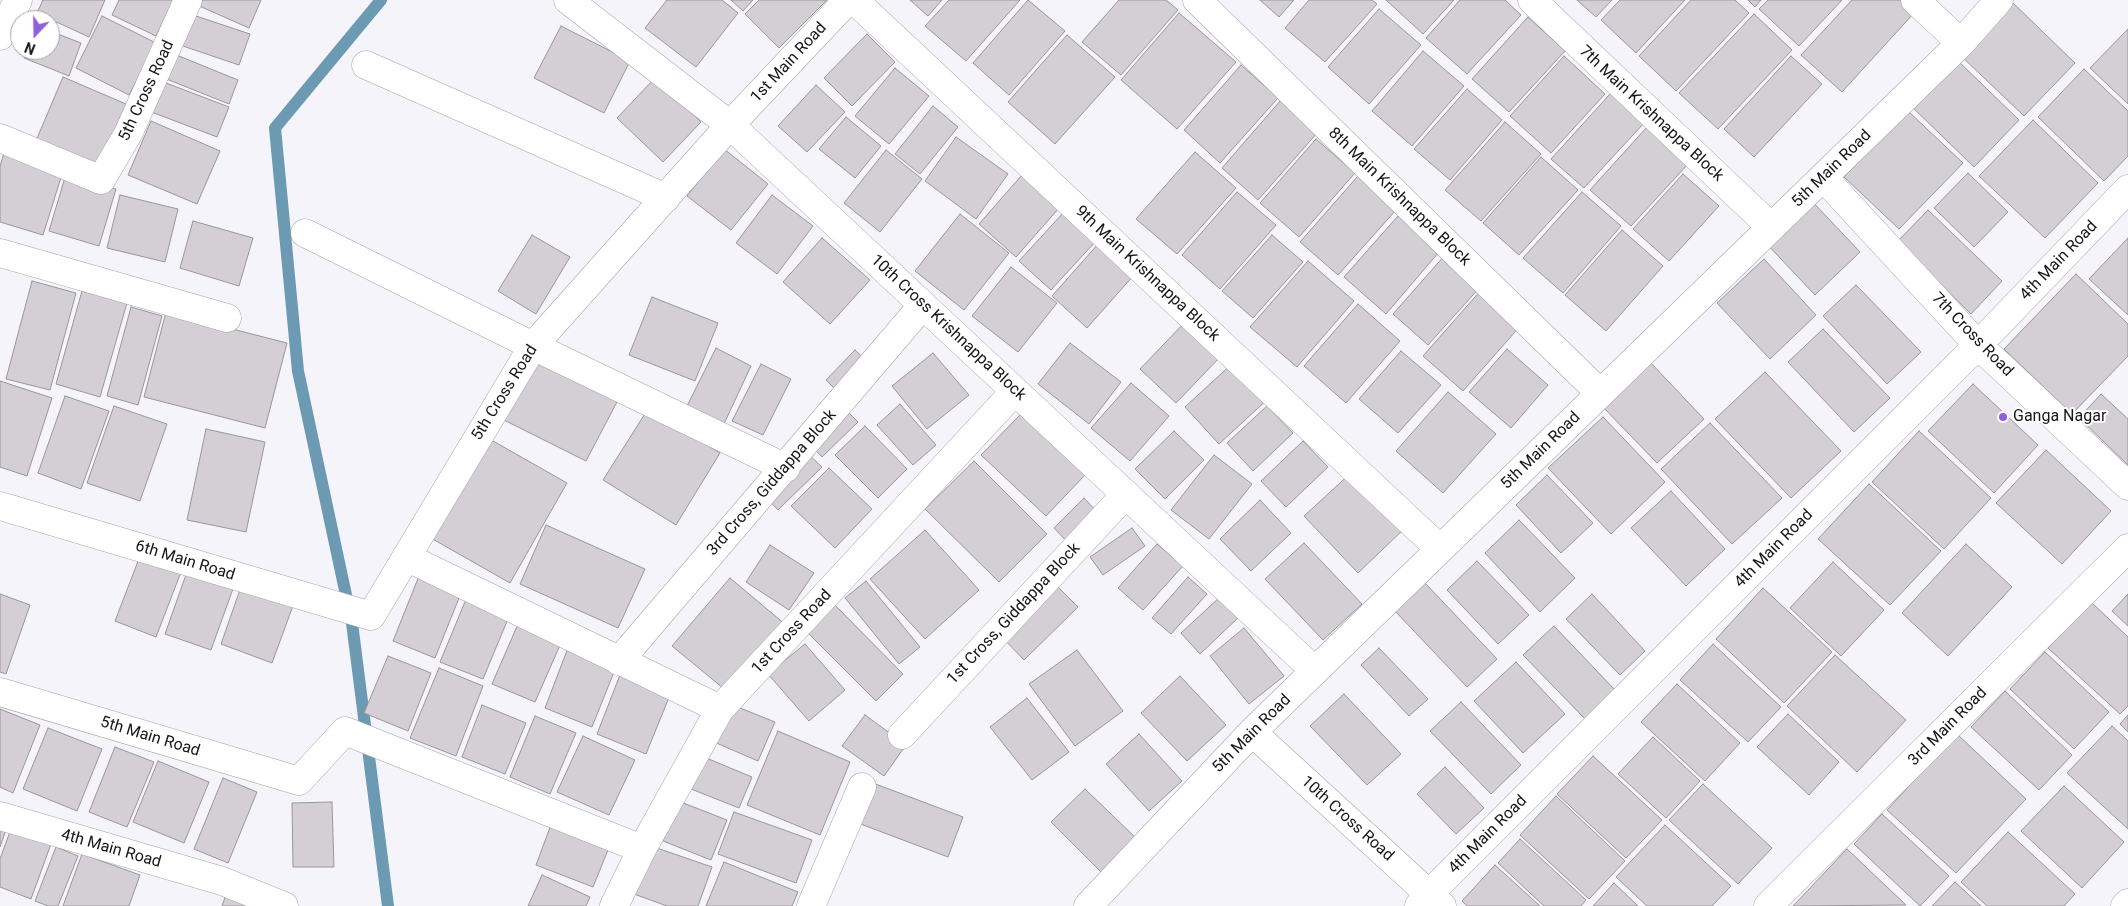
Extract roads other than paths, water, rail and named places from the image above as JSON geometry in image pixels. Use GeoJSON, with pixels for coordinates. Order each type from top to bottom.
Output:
{"type":"FeatureCollection","features":[{"type":"Feature","properties":{"kind":"street"},"geometry":{"type":"LineString","coordinates":[[0,36],[18,0]]}},
{"type":"Feature","properties":{"kind":"street","name":"5th Cross Road"},"geometry":{"type":"LineString","coordinates":[[0,138],[101,180],[128,134],[188,0]]}},
{"type":"Feature","properties":{"kind":"street","name":"10th Cross Krishnappa Block"},"geometry":{"type":"LineString","coordinates":[[568,0],[730,125],[1316,671]]}},
{"type":"Feature","properties":{"kind":"street","name":"1st Main Road"},"geometry":{"type":"LineString","coordinates":[[730,125],[848,0]]}},
{"type":"Feature","properties":{"kind":"street","name":"9th Main Krishnappa Block"},"geometry":{"type":"LineString","coordinates":[[854,0],[1440,549]]}},
{"type":"Feature","properties":{"kind":"street","name":"8th Main Krishnappa Block"},"geometry":{"type":"LineString","coordinates":[[1197,0],[1600,393]]}},
{"type":"Feature","properties":{"kind":"street","name":"7th Main Krishnappa Block"},"geometry":{"type":"LineString","coordinates":[[1532,0],[1771,227]]}},
{"type":"Feature","properties":{"kind":"street"},"geometry":{"type":"LineString","coordinates":[[1915,0],[1961,43]]}},
{"type":"Feature","properties":{"kind":"street","name":"5th Main Road"},"geometry":{"type":"LineString","coordinates":[[1088,906],[1252,732],[1961,43],[1999,0]]}},
{"type":"Feature","properties":{"kind":"street"},"geometry":{"type":"LineString","coordinates":[[366,65],[666,198]]}},
{"type":"Feature","properties":{"kind":"street","name":"5th Cross Road"},"geometry":{"type":"LineString","coordinates":[[371,616],[533,346],[730,125]]}},
{"type":"Feature","properties":{"kind":"street","name":"7th Cross Road"},"geometry":{"type":"LineString","coordinates":[[1823,177],[1978,345],[2128,486]]}},
{"type":"Feature","properties":{"kind":"street","name":"4th Main Road"},"geometry":{"type":"LineString","coordinates":[[1430,902],[1978,345],[2128,189]]}},
{"type":"Feature","properties":{"kind":"street"},"geometry":{"type":"LineString","coordinates":[[306,233],[533,346],[786,468]]}},
{"type":"Feature","properties":{"kind":"street"},"geometry":{"type":"LineString","coordinates":[[0,253],[227,318]]}},
{"type":"Feature","properties":{"kind":"street","name":"3rd Cross, Giddappa Block"},"geometry":{"type":"LineString","coordinates":[[619,661],[924,305]]}},
{"type":"Feature","properties":{"kind":"street","name":"1st Cross Road"},"geometry":{"type":"LineString","coordinates":[[614,906],[642,849],[720,709],[1015,390]]}},
{"type":"Feature","properties":{"kind":"street","name":"1st Cross, Giddappa Block"},"geometry":{"type":"LineString","coordinates":[[902,735],[1126,494]]}},
{"type":"Feature","properties":{"kind":"street","name":"6th Main Road"},"geometry":{"type":"LineString","coordinates":[[0,506],[371,616]]}},
{"type":"Feature","properties":{"kind":"street","name":"3rd Main Road"},"geometry":{"type":"LineString","coordinates":[[1768,906],[2128,548]]}},
{"type":"Feature","properties":{"kind":"street"},"geometry":{"type":"LineString","coordinates":[[406,557],[720,709]]}},
{"type":"Feature","properties":{"kind":"street","name":"5th Main Road"},"geometry":{"type":"LineString","coordinates":[[0,692],[299,781],[345,731],[642,849]]}},
{"type":"Feature","properties":{"kind":"street","name":"10th Cross Road"},"geometry":{"type":"LineString","coordinates":[[1252,732],[1430,902]]}},
{"type":"Feature","properties":{"kind":"street"},"geometry":{"type":"LineString","coordinates":[[811,906],[862,787]]}},
{"type":"Feature","properties":{"kind":"street","name":"4th Main Road"},"geometry":{"type":"LineString","coordinates":[[0,816],[222,881],[284,906]]}},
{"type":"Feature","properties":{"kind":"street"},"geometry":{"type":"LineString","coordinates":[[2125,906],[2128,903]]}},
{"type":"Feature","properties":{"kind":"waterway"},"geometry":{"type":"LineString","coordinates":[[381,0],[275,128],[298,371],[352,623],[388,906]]}},
{"type":"Feature","properties":{"kind":"place","name":"Ganga Nagar"},"geometry":{"type":"Point","coordinates":[2003,417]}}]}
